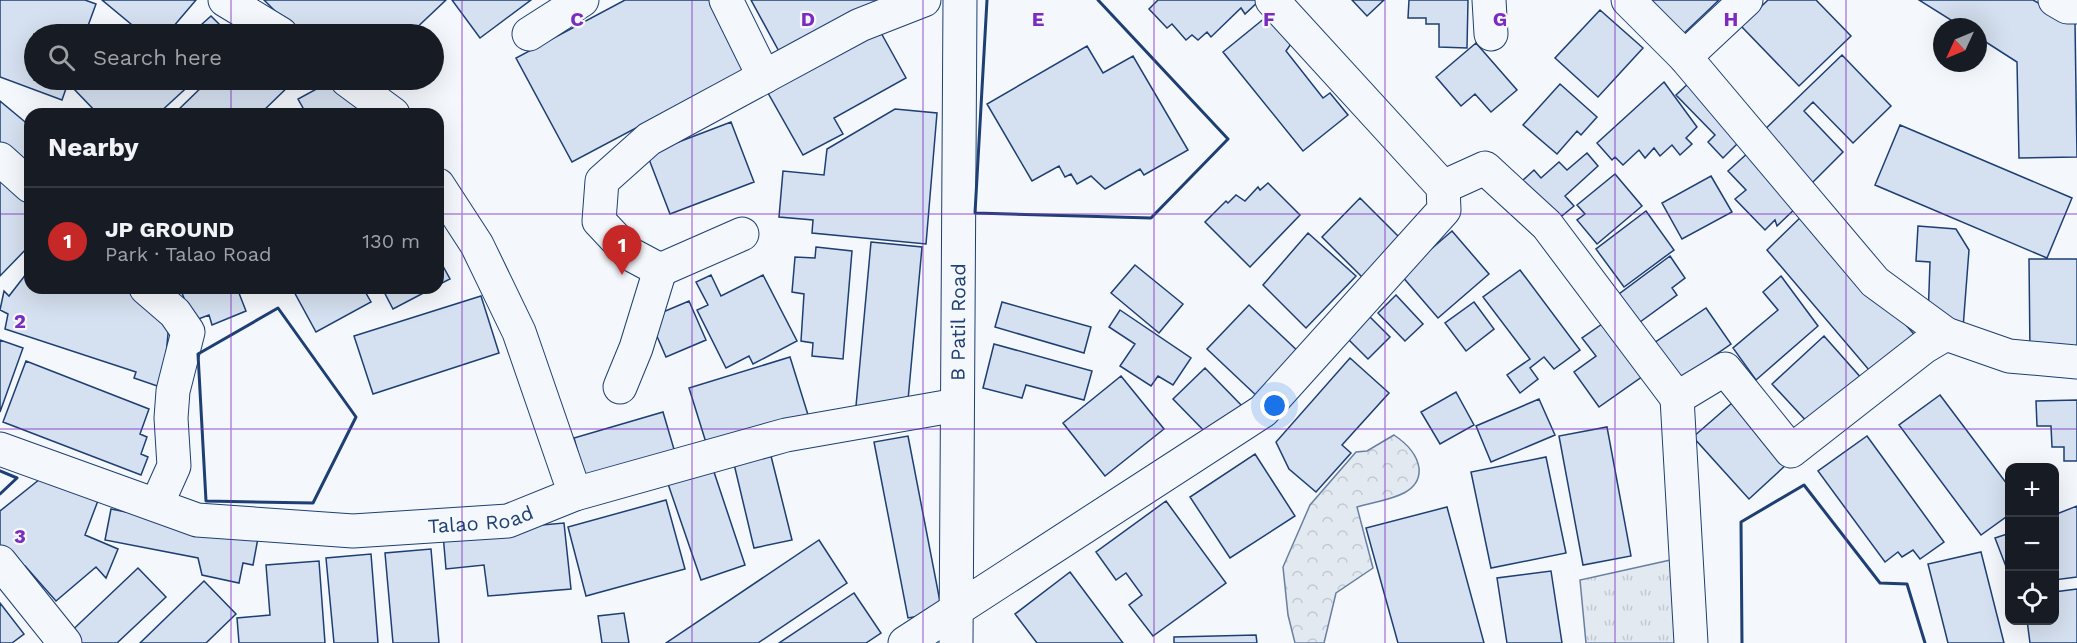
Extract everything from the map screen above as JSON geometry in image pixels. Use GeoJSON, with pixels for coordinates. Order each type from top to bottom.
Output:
{"type":"FeatureCollection","features":[{"type":"Feature","properties":{"kind":"street"},"geometry":{"type":"LineString","coordinates":[[225,0],[265,24]]}},
{"type":"Feature","properties":{"kind":"street"},"geometry":{"type":"LineString","coordinates":[[528,34],[582,0]]}},
{"type":"Feature","properties":{"kind":"street"},"geometry":{"type":"LineString","coordinates":[[726,0],[764,77]]}},
{"type":"Feature","properties":{"kind":"street"},"geometry":{"type":"LineString","coordinates":[[660,270],[630,254],[599,221],[602,181],[649,139],[860,26],[924,0]]}},
{"type":"Feature","properties":{"kind":"street","name":"B Patil Road"},"geometry":{"type":"LineString","coordinates":[[956,643],[960,0]]}},
{"type":"Feature","properties":{"kind":"street"},"geometry":{"type":"LineString","coordinates":[[905,643],[1263,411],[1444,210],[1443,186],[1272,0]]}},
{"type":"Feature","properties":{"kind":"street"},"geometry":{"type":"LineString","coordinates":[[1488,0],[1491,34]]}},
{"type":"Feature","properties":{"kind":"street"},"geometry":{"type":"LineString","coordinates":[[1628,0],[1685,57],[1875,282],[1946,334],[2009,356],[2077,362]]}},
{"type":"Feature","properties":{"kind":"street"},"geometry":{"type":"LineString","coordinates":[[1685,57],[1746,0]]}},
{"type":"Feature","properties":{"kind":"street"},"geometry":{"type":"LineString","coordinates":[[2055,0],[2067,7],[2077,7]]}},
{"type":"Feature","properties":{"kind":"street"},"geometry":{"type":"LineString","coordinates":[[361,90],[385,108]]}},
{"type":"Feature","properties":{"kind":"street"},"geometry":{"type":"LineString","coordinates":[[0,159],[24,181]]}},
{"type":"Feature","properties":{"kind":"street"},"geometry":{"type":"LineString","coordinates":[[1443,186],[1485,168],[1547,225],[1677,398],[1691,643]]}},
{"type":"Feature","properties":{"kind":"street"},"geometry":{"type":"LineString","coordinates":[[444,194],[477,245],[519,332],[575,494]]}},
{"type":"Feature","properties":{"kind":"street"},"geometry":{"type":"LineString","coordinates":[[620,387],[636,348],[660,270],[742,234]]}},
{"type":"Feature","properties":{"kind":"street"},"geometry":{"type":"LineString","coordinates":[[153,294],[175,313],[188,332],[173,391],[171,418],[174,466],[157,504]]}},
{"type":"Feature","properties":{"kind":"street"},"geometry":{"type":"LineString","coordinates":[[1677,398],[1725,369],[1791,452],[1924,347],[1946,334]]}},
{"type":"Feature","properties":{"kind":"street","name":"Talao Road"},"geometry":{"type":"LineString","coordinates":[[0,449],[197,520],[353,531],[508,521],[575,494],[786,435],[957,405]]}},
{"type":"Feature","properties":{"kind":"street"},"geometry":{"type":"LineString","coordinates":[[0,561],[65,643]]}},
{"type":"Feature","properties":{"kind":"green space"},"geometry":{"type":"Polygon","coordinates":[[[1394,435],[1407,445],[1416,458],[1419,468],[1418,478],[1414,486],[1406,492],[1357,507],[1373,568],[1336,593],[1324,643],[1295,643],[1288,615],[1283,567],[1310,505],[1356,452],[1367,451],[1394,435]]]}},
{"type":"Feature","properties":{"kind":"green space"},"geometry":{"type":"Polygon","coordinates":[[[1675,559],[1682,643],[1586,643],[1580,580],[1675,559]]]}},
{"type":"Feature","properties":{"kind":"building"},"geometry":{"type":"Polygon","coordinates":[[[0,0],[85,0],[96,4],[89,24],[24,24],[24,86],[0,77],[0,0]]]}},
{"type":"Feature","properties":{"kind":"building"},"geometry":{"type":"Polygon","coordinates":[[[102,0],[196,0],[176,24],[131,24],[102,0]]]}},
{"type":"Feature","properties":{"kind":"building"},"geometry":{"type":"Polygon","coordinates":[[[264,0],[446,0],[421,24],[288,24],[264,0]]]}},
{"type":"Feature","properties":{"kind":"building"},"geometry":{"type":"Polygon","coordinates":[[[452,0],[531,0],[480,38],[452,0]]]}},
{"type":"Feature","properties":{"kind":"building"},"geometry":{"type":"Polygon","coordinates":[[[625,0],[715,0],[751,67],[572,162],[516,58],[625,0]]]}},
{"type":"Feature","properties":{"kind":"building"},"geometry":{"type":"Polygon","coordinates":[[[751,0],[881,0],[781,55],[751,0]]]}},
{"type":"Feature","properties":{"kind":"building"},"geometry":{"type":"Polygon","coordinates":[[[1158,0],[1260,0],[1245,14],[1241,8],[1211,37],[1207,32],[1198,40],[1192,35],[1186,40],[1172,24],[1167,28],[1149,9],[1158,0]]]}},
{"type":"Feature","properties":{"kind":"building"},"geometry":{"type":"Polygon","coordinates":[[[1352,0],[1384,0],[1367,16],[1352,0]]]}},
{"type":"Feature","properties":{"kind":"building"},"geometry":{"type":"Polygon","coordinates":[[[1409,0],[1468,0],[1467,48],[1439,47],[1439,24],[1426,24],[1426,18],[1408,18],[1409,0]]]}},
{"type":"Feature","properties":{"kind":"building"},"geometry":{"type":"Polygon","coordinates":[[[1641,0],[1719,0],[1678,39],[1641,0]]]}},
{"type":"Feature","properties":{"kind":"building"},"geometry":{"type":"Polygon","coordinates":[[[1768,0],[1816,0],[1851,36],[1799,86],[1741,26],[1768,0]]]}},
{"type":"Feature","properties":{"kind":"building"},"geometry":{"type":"Polygon","coordinates":[[[1919,0],[2033,0],[2075,23],[2077,157],[2019,158],[2017,62],[1987,43],[1987,18],[1948,18],[1919,0]]]}},
{"type":"Feature","properties":{"kind":"building"},"geometry":{"type":"Polygon","coordinates":[[[1600,10],[1643,48],[1598,97],[1555,58],[1600,10]]]}},
{"type":"Feature","properties":{"kind":"building"},"geometry":{"type":"Polygon","coordinates":[[[1271,13],[1293,41],[1286,51],[1323,98],[1330,93],[1348,115],[1303,151],[1223,52],[1271,13]]]}},
{"type":"Feature","properties":{"kind":"building"},"geometry":{"type":"Polygon","coordinates":[[[211,16],[219,24],[202,24],[211,16]]]}},
{"type":"Feature","properties":{"kind":"building"},"geometry":{"type":"Polygon","coordinates":[[[880,31],[906,78],[834,118],[843,134],[803,155],[768,93],[880,31]]]}},
{"type":"Feature","properties":{"kind":"building"},"geometry":{"type":"Polygon","coordinates":[[[1476,43],[1517,90],[1491,112],[1475,94],[1461,106],[1436,77],[1476,43]]]}},
{"type":"Feature","properties":{"kind":"building"},"geometry":{"type":"Polygon","coordinates":[[[1087,46],[1103,73],[1133,56],[1188,150],[1144,175],[1140,169],[1105,189],[1091,176],[1077,184],[1071,174],[1065,177],[1059,166],[1032,181],[987,104],[1087,46]]]}},
{"type":"Feature","properties":{"kind":"building"},"geometry":{"type":"Polygon","coordinates":[[[1842,55],[1891,106],[1853,143],[1813,102],[1804,111],[1843,152],[1807,188],[1757,137],[1842,55]]]}},
{"type":"Feature","properties":{"kind":"building"},"geometry":{"type":"Polygon","coordinates":[[[1691,81],[1745,136],[1723,158],[1708,142],[1715,135],[1676,95],[1691,81]]]}},
{"type":"Feature","properties":{"kind":"building"},"geometry":{"type":"Polygon","coordinates":[[[1664,82],[1697,127],[1686,138],[1692,144],[1680,155],[1672,145],[1660,156],[1654,148],[1645,158],[1639,150],[1623,165],[1615,157],[1612,160],[1597,143],[1664,82]]]}},
{"type":"Feature","properties":{"kind":"building"},"geometry":{"type":"Polygon","coordinates":[[[1560,84],[1597,117],[1581,135],[1577,131],[1557,154],[1523,125],[1560,84]]]}},
{"type":"Feature","properties":{"kind":"building"},"geometry":{"type":"Polygon","coordinates":[[[35,90],[66,90],[62,100],[35,90]]]}},
{"type":"Feature","properties":{"kind":"building"},"geometry":{"type":"Polygon","coordinates":[[[75,90],[184,90],[165,108],[92,108],[75,90]]]}},
{"type":"Feature","properties":{"kind":"building"},"geometry":{"type":"Polygon","coordinates":[[[199,90],[285,90],[266,108],[180,108],[199,90]]]}},
{"type":"Feature","properties":{"kind":"building"},"geometry":{"type":"Polygon","coordinates":[[[315,90],[348,90],[358,108],[303,108],[298,99],[315,90]]]}},
{"type":"Feature","properties":{"kind":"building"},"geometry":{"type":"Polygon","coordinates":[[[0,101],[24,121],[24,171],[0,152],[0,101]]]}},
{"type":"Feature","properties":{"kind":"building"},"geometry":{"type":"Polygon","coordinates":[[[895,109],[937,113],[926,244],[812,233],[813,220],[779,217],[783,171],[824,175],[827,149],[895,109]]]}},
{"type":"Feature","properties":{"kind":"building"},"geometry":{"type":"Polygon","coordinates":[[[731,122],[754,182],[670,214],[647,154],[731,122]]]}},
{"type":"Feature","properties":{"kind":"building"},"geometry":{"type":"Polygon","coordinates":[[[1900,125],[2072,198],[2047,258],[1875,185],[1900,125]]]}},
{"type":"Feature","properties":{"kind":"building"},"geometry":{"type":"Polygon","coordinates":[[[1750,151],[1799,205],[1777,226],[1775,220],[1765,230],[1735,199],[1746,190],[1728,171],[1750,151]]]}},
{"type":"Feature","properties":{"kind":"building"},"geometry":{"type":"Polygon","coordinates":[[[1587,153],[1598,166],[1565,196],[1574,206],[1557,220],[1522,181],[1534,170],[1541,178],[1559,162],[1567,170],[1587,153]]]}},
{"type":"Feature","properties":{"kind":"building"},"geometry":{"type":"Polygon","coordinates":[[[0,174],[24,197],[24,251],[0,276],[0,174]]]}},
{"type":"Feature","properties":{"kind":"building"},"geometry":{"type":"Polygon","coordinates":[[[1615,174],[1642,206],[1597,244],[1577,220],[1585,214],[1577,205],[1615,174]]]}},
{"type":"Feature","properties":{"kind":"building"},"geometry":{"type":"Polygon","coordinates":[[[1711,176],[1732,212],[1682,239],[1662,203],[1711,176]]]}},
{"type":"Feature","properties":{"kind":"building"},"geometry":{"type":"Polygon","coordinates":[[[1268,183],[1300,215],[1250,267],[1205,222],[1226,201],[1228,203],[1236,195],[1245,201],[1258,187],[1260,190],[1268,183]]]}},
{"type":"Feature","properties":{"kind":"building"},"geometry":{"type":"Polygon","coordinates":[[[1360,198],[1405,243],[1367,282],[1322,237],[1360,198]]]}},
{"type":"Feature","properties":{"kind":"building"},"geometry":{"type":"Polygon","coordinates":[[[1646,211],[1674,250],[1624,287],[1596,249],[1646,211]]]}},
{"type":"Feature","properties":{"kind":"building"},"geometry":{"type":"Polygon","coordinates":[[[1807,211],[1919,340],[1875,377],[1767,250],[1807,211]]]}},
{"type":"Feature","properties":{"kind":"building"},"geometry":{"type":"Polygon","coordinates":[[[1918,226],[1956,229],[1969,250],[1963,328],[1928,319],[1930,262],[1916,261],[1918,226]]]}},
{"type":"Feature","properties":{"kind":"building"},"geometry":{"type":"Polygon","coordinates":[[[1452,231],[1489,274],[1438,318],[1401,275],[1452,231]]]}},
{"type":"Feature","properties":{"kind":"building"},"geometry":{"type":"Polygon","coordinates":[[[1308,233],[1356,276],[1306,328],[1263,285],[1308,233]]]}},
{"type":"Feature","properties":{"kind":"building"},"geometry":{"type":"Polygon","coordinates":[[[871,242],[922,247],[907,411],[856,406],[871,242]]]}},
{"type":"Feature","properties":{"kind":"building"},"geometry":{"type":"Polygon","coordinates":[[[816,247],[852,251],[843,359],[812,356],[813,343],[801,341],[804,294],[792,292],[795,257],[815,258],[816,247]]]}},
{"type":"Feature","properties":{"kind":"building"},"geometry":{"type":"Polygon","coordinates":[[[1670,256],[1685,278],[1672,288],[1677,295],[1640,322],[1619,294],[1670,256]]]}},
{"type":"Feature","properties":{"kind":"building"},"geometry":{"type":"Polygon","coordinates":[[[2029,259],[2077,259],[2077,353],[2030,353],[2029,259]]]}},
{"type":"Feature","properties":{"kind":"building"},"geometry":{"type":"Polygon","coordinates":[[[1135,265],[1183,304],[1159,333],[1111,293],[1135,265]]]}},
{"type":"Feature","properties":{"kind":"building"},"geometry":{"type":"Polygon","coordinates":[[[444,268],[450,279],[444,282],[444,268]]]}},
{"type":"Feature","properties":{"kind":"building"},"geometry":{"type":"Polygon","coordinates":[[[1520,270],[1580,350],[1554,369],[1544,357],[1530,368],[1538,379],[1520,393],[1507,375],[1530,359],[1483,297],[1520,270]]]}},
{"type":"Feature","properties":{"kind":"building"},"geometry":{"type":"Polygon","coordinates":[[[711,275],[721,296],[763,275],[797,341],[753,364],[749,356],[726,368],[697,310],[708,305],[696,282],[711,275]]]}},
{"type":"Feature","properties":{"kind":"building"},"geometry":{"type":"Polygon","coordinates":[[[1781,276],[1818,326],[1756,380],[1733,348],[1778,310],[1763,292],[1781,276]]]}},
{"type":"Feature","properties":{"kind":"building"},"geometry":{"type":"Polygon","coordinates":[[[24,277],[24,294],[135,294],[169,323],[163,388],[134,378],[136,372],[5,329],[8,314],[0,310],[4,291],[9,296],[24,277]]]}},
{"type":"Feature","properties":{"kind":"building"},"geometry":{"type":"Polygon","coordinates":[[[182,294],[239,294],[246,311],[212,325],[209,315],[193,321],[182,294]]]}},
{"type":"Feature","properties":{"kind":"building"},"geometry":{"type":"Polygon","coordinates":[[[295,294],[366,294],[371,302],[316,332],[295,294]]]}},
{"type":"Feature","properties":{"kind":"building"},"geometry":{"type":"Polygon","coordinates":[[[385,294],[422,294],[393,309],[385,294]]]}},
{"type":"Feature","properties":{"kind":"building"},"geometry":{"type":"Polygon","coordinates":[[[1396,295],[1423,324],[1405,341],[1378,313],[1396,295]]]}},
{"type":"Feature","properties":{"kind":"building"},"geometry":{"type":"Polygon","coordinates":[[[481,296],[499,353],[373,394],[354,336],[481,296]]]}},
{"type":"Feature","properties":{"kind":"building"},"geometry":{"type":"Polygon","coordinates":[[[689,301],[706,340],[666,357],[649,318],[689,301]]]}},
{"type":"Feature","properties":{"kind":"building"},"geometry":{"type":"Polygon","coordinates":[[[1002,302],[1091,327],[1084,353],[995,327],[1002,302]]]}},
{"type":"Feature","properties":{"kind":"building"},"geometry":{"type":"Polygon","coordinates":[[[1474,302],[1494,329],[1466,351],[1445,323],[1474,302]]]}},
{"type":"Feature","properties":{"kind":"building"},"geometry":{"type":"Polygon","coordinates":[[[1249,305],[1302,355],[1260,399],[1207,349],[1249,305]]]}},
{"type":"Feature","properties":{"kind":"building"},"geometry":{"type":"Polygon","coordinates":[[[1361,308],[1390,337],[1368,359],[1339,330],[1361,308]]]}},
{"type":"Feature","properties":{"kind":"building"},"geometry":{"type":"Polygon","coordinates":[[[1706,308],[1731,344],[1679,380],[1654,343],[1706,308]]]}},
{"type":"Feature","properties":{"kind":"building"},"geometry":{"type":"Polygon","coordinates":[[[1120,310],[1191,358],[1173,385],[1158,376],[1151,386],[1120,366],[1135,344],[1109,327],[1120,310]]]}},
{"type":"Feature","properties":{"kind":"building"},"geometry":{"type":"Polygon","coordinates":[[[1605,322],[1643,376],[1599,407],[1574,372],[1596,356],[1582,338],[1605,322]]]}},
{"type":"Feature","properties":{"kind":"building"},"geometry":{"type":"Polygon","coordinates":[[[1824,336],[1863,380],[1810,425],[1772,384],[1824,336]]]}},
{"type":"Feature","properties":{"kind":"building"},"geometry":{"type":"Polygon","coordinates":[[[0,340],[23,348],[0,412],[0,340]]]}},
{"type":"Feature","properties":{"kind":"building"},"geometry":{"type":"Polygon","coordinates":[[[994,344],[1092,371],[1084,400],[1026,385],[1022,398],[983,388],[994,344]]]}},
{"type":"Feature","properties":{"kind":"building"},"geometry":{"type":"Polygon","coordinates":[[[790,357],[809,418],[708,449],[689,388],[790,357]]]}},
{"type":"Feature","properties":{"kind":"building"},"geometry":{"type":"Polygon","coordinates":[[[1350,358],[1389,393],[1342,445],[1351,453],[1316,492],[1289,469],[1276,442],[1350,358]]]}},
{"type":"Feature","properties":{"kind":"building"},"geometry":{"type":"Polygon","coordinates":[[[26,361],[149,409],[140,434],[147,437],[141,454],[148,457],[141,475],[3,422],[26,361]]]}},
{"type":"Feature","properties":{"kind":"building"},"geometry":{"type":"Polygon","coordinates":[[[1205,368],[1244,408],[1212,439],[1173,399],[1205,368]]]}},
{"type":"Feature","properties":{"kind":"building"},"geometry":{"type":"Polygon","coordinates":[[[1121,376],[1164,429],[1105,476],[1063,423],[1121,376]]]}},
{"type":"Feature","properties":{"kind":"building"},"geometry":{"type":"Polygon","coordinates":[[[1456,392],[1474,425],[1440,444],[1421,412],[1456,392]]]}},
{"type":"Feature","properties":{"kind":"building"},"geometry":{"type":"Polygon","coordinates":[[[1940,395],[2005,481],[2005,518],[1981,535],[1899,425],[1940,395]]]}},
{"type":"Feature","properties":{"kind":"building"},"geometry":{"type":"Polygon","coordinates":[[[1539,399],[1555,435],[1491,462],[1476,426],[1539,399]]]}},
{"type":"Feature","properties":{"kind":"building"},"geometry":{"type":"Polygon","coordinates":[[[2077,400],[2077,461],[2064,461],[2064,447],[2052,447],[2051,426],[2037,426],[2036,401],[2077,400]]]}},
{"type":"Feature","properties":{"kind":"building"},"geometry":{"type":"Polygon","coordinates":[[[1732,403],[1787,464],[1749,499],[1693,437],[1732,403]]]}},
{"type":"Feature","properties":{"kind":"building"},"geometry":{"type":"Polygon","coordinates":[[[663,412],[676,456],[586,481],[574,438],[663,412]]]}},
{"type":"Feature","properties":{"kind":"building"},"geometry":{"type":"Polygon","coordinates":[[[1607,427],[1631,556],[1583,565],[1559,436],[1607,427]]]}},
{"type":"Feature","properties":{"kind":"building"},"geometry":{"type":"Polygon","coordinates":[[[908,436],[942,612],[908,618],[874,442],[908,436]]]}},
{"type":"Feature","properties":{"kind":"building"},"geometry":{"type":"Polygon","coordinates":[[[1867,436],[1944,542],[1920,559],[1913,550],[1902,557],[1898,552],[1885,562],[1818,471],[1867,436]]]}},
{"type":"Feature","properties":{"kind":"building"},"geometry":{"type":"Polygon","coordinates":[[[1255,454],[1295,516],[1230,558],[1190,497],[1255,454]]]}},
{"type":"Feature","properties":{"kind":"building"},"geometry":{"type":"Polygon","coordinates":[[[771,456],[792,540],[754,548],[734,464],[771,456]]]}},
{"type":"Feature","properties":{"kind":"building"},"geometry":{"type":"Polygon","coordinates":[[[1546,457],[1566,553],[1491,568],[1471,472],[1546,457]]]}},
{"type":"Feature","properties":{"kind":"building"},"geometry":{"type":"Polygon","coordinates":[[[712,466],[745,565],[701,580],[667,481],[712,466]]]}},
{"type":"Feature","properties":{"kind":"building"},"geometry":{"type":"Polygon","coordinates":[[[45,475],[99,498],[85,535],[118,549],[106,578],[96,567],[56,601],[25,566],[15,570],[0,550],[0,511],[45,475]]]}},
{"type":"Feature","properties":{"kind":"building"},"geometry":{"type":"Polygon","coordinates":[[[666,500],[685,569],[586,596],[568,527],[666,500]]]}},
{"type":"Feature","properties":{"kind":"building"},"geometry":{"type":"Polygon","coordinates":[[[1166,501],[1226,583],[1153,636],[1129,605],[1142,595],[1126,573],[1116,580],[1096,552],[1166,501]]]}},
{"type":"Feature","properties":{"kind":"building"},"geometry":{"type":"Polygon","coordinates":[[[2077,506],[2077,577],[2059,579],[2059,513],[2077,506]]]}},
{"type":"Feature","properties":{"kind":"building"},"geometry":{"type":"Polygon","coordinates":[[[1447,507],[1484,643],[1398,643],[1366,528],[1447,507]]]}},
{"type":"Feature","properties":{"kind":"building"},"geometry":{"type":"Polygon","coordinates":[[[111,509],[258,538],[253,565],[243,563],[239,583],[202,575],[198,558],[105,540],[111,509]]]}},
{"type":"Feature","properties":{"kind":"building"},"geometry":{"type":"Polygon","coordinates":[[[564,523],[571,589],[488,596],[484,565],[446,569],[443,534],[564,523]]]}},
{"type":"Feature","properties":{"kind":"building"},"geometry":{"type":"Polygon","coordinates":[[[2005,535],[2005,564],[1995,538],[2005,535]]]}},
{"type":"Feature","properties":{"kind":"building"},"geometry":{"type":"Polygon","coordinates":[[[819,540],[847,583],[758,643],[666,643],[819,540]]]}},
{"type":"Feature","properties":{"kind":"building"},"geometry":{"type":"Polygon","coordinates":[[[431,549],[439,643],[393,643],[385,553],[431,549]]]}},
{"type":"Feature","properties":{"kind":"building"},"geometry":{"type":"Polygon","coordinates":[[[1981,552],[2004,643],[1948,643],[1928,564],[1981,552]]]}},
{"type":"Feature","properties":{"kind":"building"},"geometry":{"type":"Polygon","coordinates":[[[371,554],[378,643],[334,643],[326,558],[371,554]]]}},
{"type":"Feature","properties":{"kind":"building"},"geometry":{"type":"Polygon","coordinates":[[[319,561],[325,643],[239,643],[237,618],[270,615],[266,565],[319,561]]]}},
{"type":"Feature","properties":{"kind":"building"},"geometry":{"type":"Polygon","coordinates":[[[138,568],[166,597],[117,643],[66,643],[63,639],[138,568]]]}},
{"type":"Feature","properties":{"kind":"building"},"geometry":{"type":"Polygon","coordinates":[[[1551,571],[1562,643],[1507,643],[1497,578],[1551,571]]]}},
{"type":"Feature","properties":{"kind":"building"},"geometry":{"type":"Polygon","coordinates":[[[1070,572],[1123,643],[1037,643],[1015,614],[1070,572]]]}},
{"type":"Feature","properties":{"kind":"building"},"geometry":{"type":"Polygon","coordinates":[[[204,581],[236,614],[206,643],[140,643],[204,581]]]}},
{"type":"Feature","properties":{"kind":"building"},"geometry":{"type":"Polygon","coordinates":[[[2077,589],[2077,643],[2030,643],[2028,625],[2059,625],[2059,591],[2077,589]]]}},
{"type":"Feature","properties":{"kind":"building"},"geometry":{"type":"Polygon","coordinates":[[[854,593],[881,633],[866,643],[779,643],[854,593]]]}},
{"type":"Feature","properties":{"kind":"building"},"geometry":{"type":"Polygon","coordinates":[[[0,603],[24,634],[12,643],[0,643],[0,603]]]}},
{"type":"Feature","properties":{"kind":"building"},"geometry":{"type":"Polygon","coordinates":[[[624,613],[629,643],[602,643],[598,616],[624,613]]]}},
{"type":"Feature","properties":{"kind":"building"},"geometry":{"type":"Polygon","coordinates":[[[1256,635],[1257,643],[1174,643],[1174,637],[1256,635]]]}},
{"type":"Feature","properties":{"kind":"wall"},"geometry":{"type":"LineString","coordinates":[[987,0],[975,213],[1151,218],[1228,139],[1098,0]]}},
{"type":"Feature","properties":{"kind":"wall"},"geometry":{"type":"LineString","coordinates":[[278,308],[356,417],[313,503],[206,501],[198,354],[278,308]]}},
{"type":"Feature","properties":{"kind":"wall"},"geometry":{"type":"LineString","coordinates":[[0,471],[17,478],[0,494]]}},
{"type":"Feature","properties":{"kind":"wall"},"geometry":{"type":"LineString","coordinates":[[1742,643],[1741,522],[1804,485],[1880,583],[1907,584],[1925,643]]}},
{"type":"Feature","properties":{"kind":"place","name":"JP GROUND"},"geometry":{"type":"Point","coordinates":[622,275]}}]}
